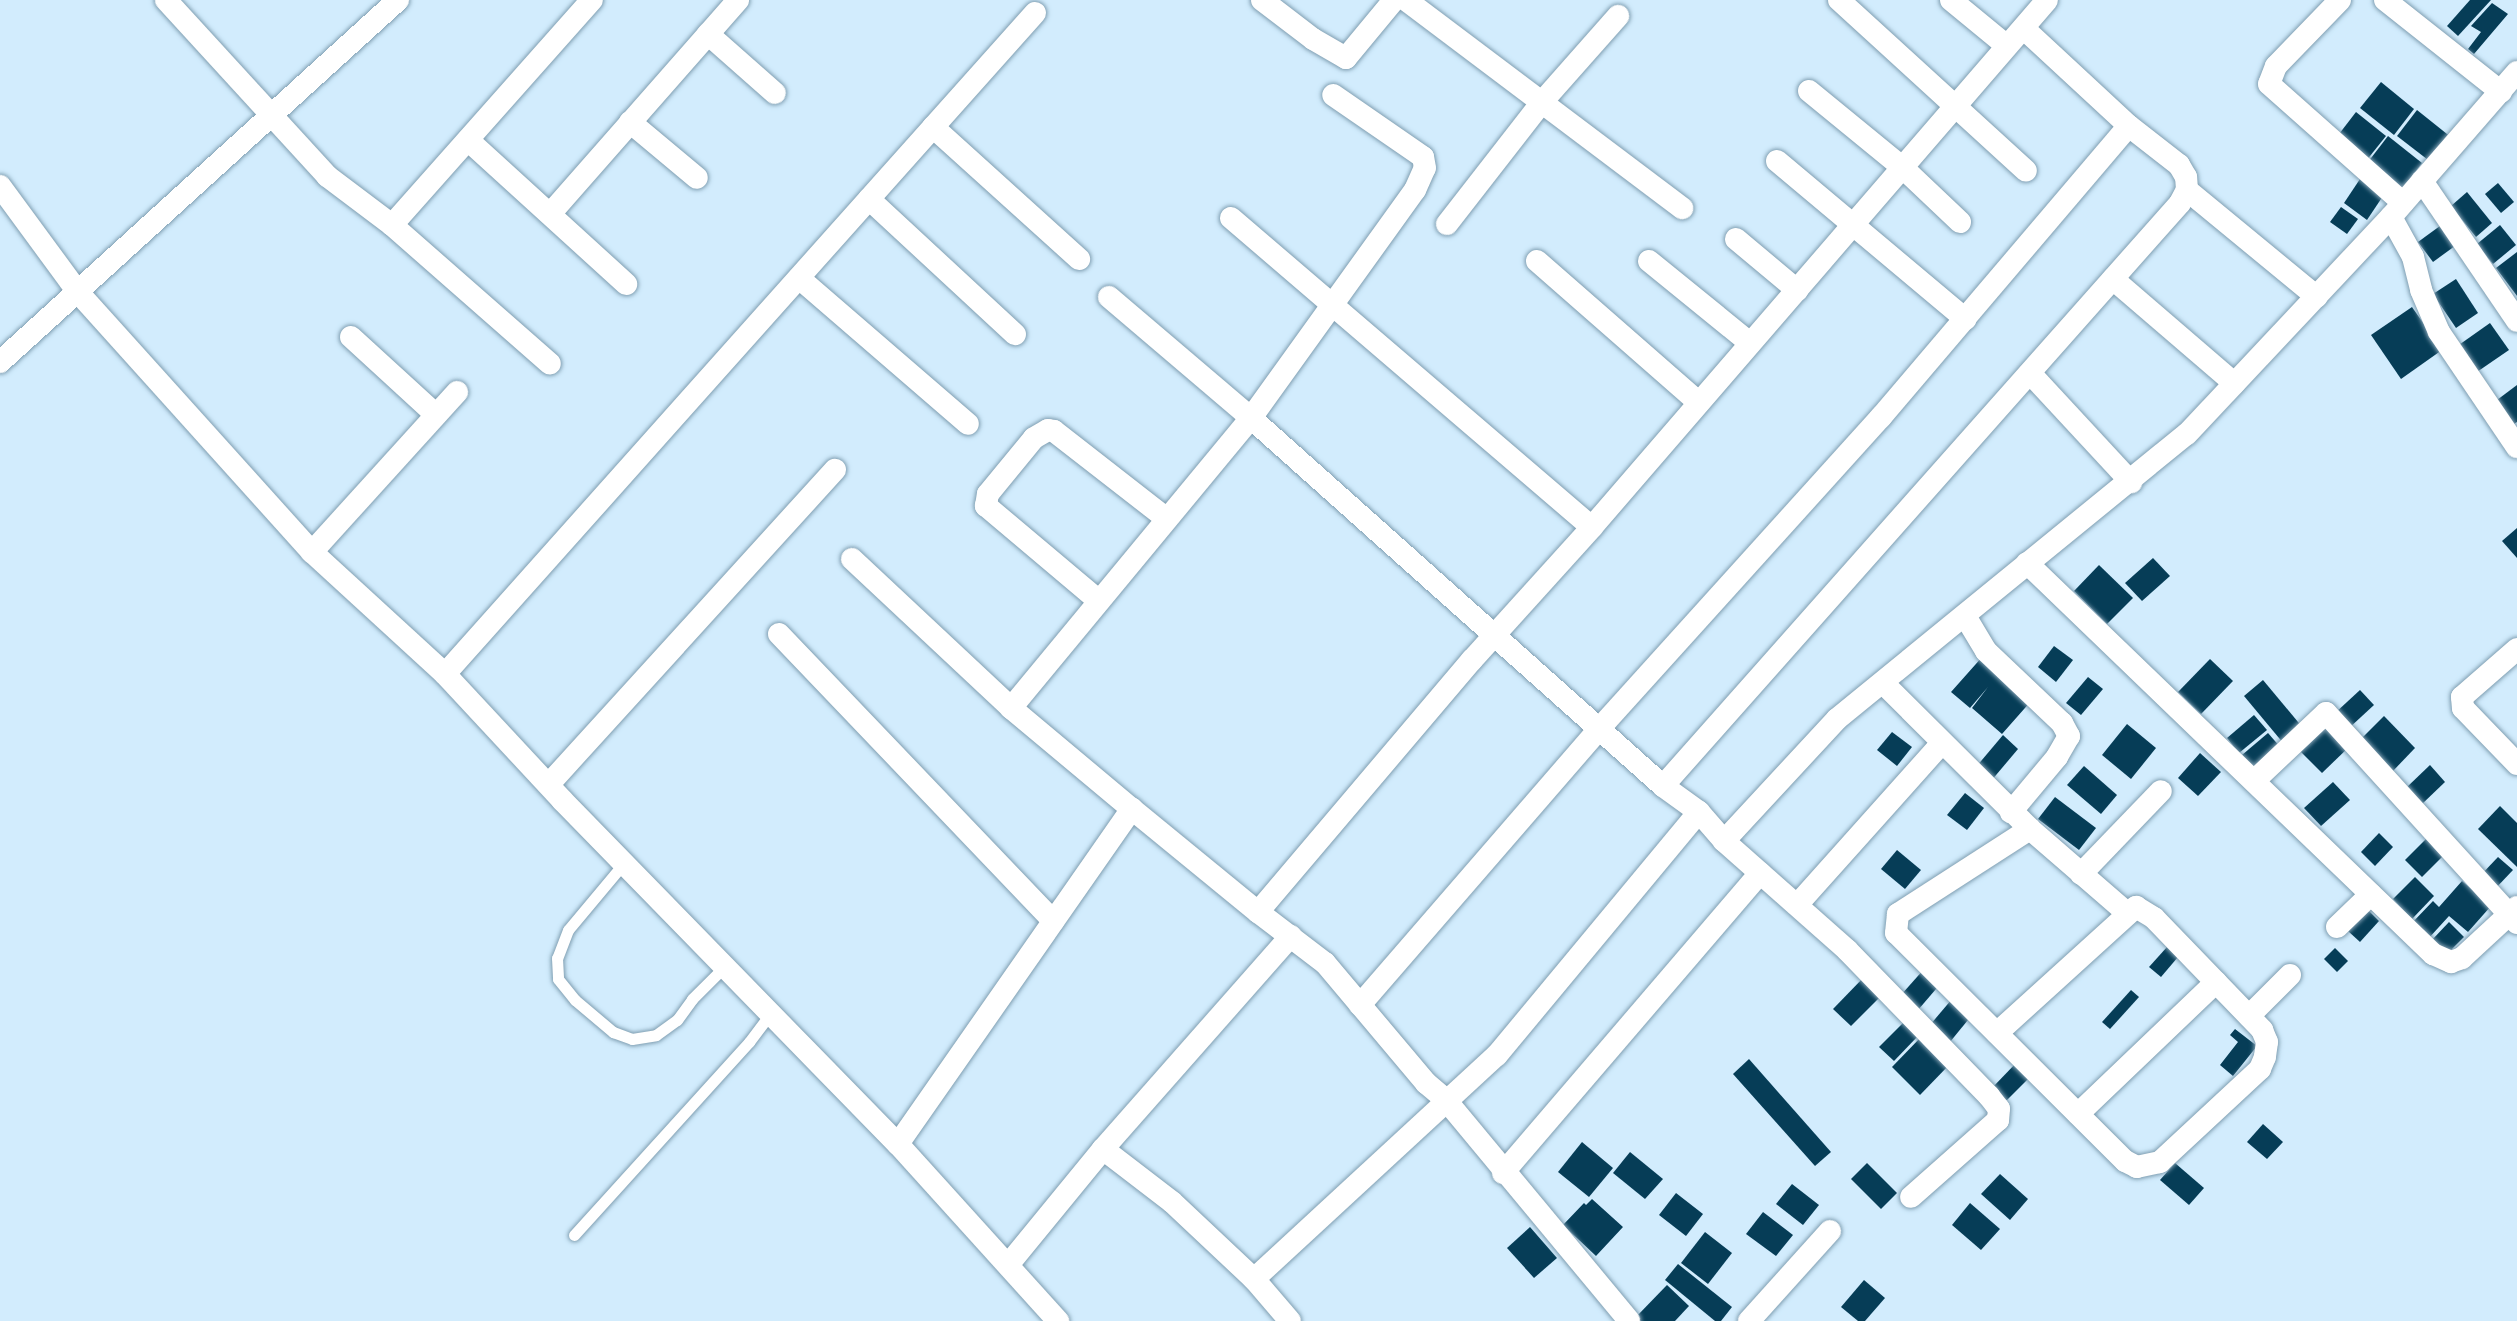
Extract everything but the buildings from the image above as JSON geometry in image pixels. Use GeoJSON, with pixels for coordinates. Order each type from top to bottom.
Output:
{"type":"FeatureCollection","features":[{"type":"Feature","properties":{"kind":"street"},"geometry":{"type":"LineString","coordinates":[[166,0],[327,176],[392,225],[550,364]]}},
{"type":"Feature","properties":{"kind":"street"},"geometry":{"type":"LineString","coordinates":[[392,225],[592,0]]}},
{"type":"Feature","properties":{"kind":"street"},"geometry":{"type":"LineString","coordinates":[[550,214],[738,0]]}},
{"type":"Feature","properties":{"kind":"street"},"geometry":{"type":"LineString","coordinates":[[1262,0],[1313,39],[1346,58],[1394,0]]}},
{"type":"Feature","properties":{"kind":"street"},"geometry":{"type":"LineString","coordinates":[[1406,0],[1682,208]]}},
{"type":"Feature","properties":{"kind":"street"},"geometry":{"type":"LineString","coordinates":[[1839,0],[2026,171]]}},
{"type":"Feature","properties":{"kind":"street"},"geometry":{"type":"LineString","coordinates":[[1951,0],[2007,46]]}},
{"type":"Feature","properties":{"kind":"street"},"geometry":{"type":"LineString","coordinates":[[1258,912],[2047,0]]}},
{"type":"Feature","properties":{"kind":"street"},"geometry":{"type":"LineString","coordinates":[[2340,0],[2276,66],[2269,84],[2397,210],[2421,290],[2439,332],[2517,447]]}},
{"type":"Feature","properties":{"kind":"street"},"geometry":{"type":"LineString","coordinates":[[2385,0],[2501,92]]}},
{"type":"Feature","properties":{"kind":"street"},"geometry":{"type":"LineString","coordinates":[[0,362],[393,2]]}},
{"type":"Feature","properties":{"kind":"street"},"geometry":{"type":"LineString","coordinates":[[445,674],[1035,13]]}},
{"type":"Feature","properties":{"kind":"street"},"geometry":{"type":"LineString","coordinates":[[1447,224],[1542,102],[1618,16]]}},
{"type":"Feature","properties":{"kind":"street"},"geometry":{"type":"LineString","coordinates":[[1663,786],[2180,203],[2187,190],[2186,177],[2179,165],[2129,126],[2023,28]]}},
{"type":"Feature","properties":{"kind":"street"},"geometry":{"type":"LineString","coordinates":[[708,34],[775,93]]}},
{"type":"Feature","properties":{"kind":"street"},"geometry":{"type":"LineString","coordinates":[[1724,841],[1837,719],[2187,434],[2397,210],[2517,72]]}},
{"type":"Feature","properties":{"kind":"street"},"geometry":{"type":"LineString","coordinates":[[1809,91],[1902,167],[1960,222]]}},
{"type":"Feature","properties":{"kind":"street"},"geometry":{"type":"LineString","coordinates":[[1011,708],[1251,418],[1415,190],[1425,168],[1423,157],[1333,95]]}},
{"type":"Feature","properties":{"kind":"street"},"geometry":{"type":"LineString","coordinates":[[630,122],[697,178]]}},
{"type":"Feature","properties":{"kind":"street"},"geometry":{"type":"LineString","coordinates":[[1360,1005],[1599,729],[1881,417],[2129,126]]}},
{"type":"Feature","properties":{"kind":"street"},"geometry":{"type":"LineString","coordinates":[[933,127],[1079,259]]}},
{"type":"Feature","properties":{"kind":"street"},"geometry":{"type":"LineString","coordinates":[[468,140],[626,284]]}},
{"type":"Feature","properties":{"kind":"street"},"geometry":{"type":"LineString","coordinates":[[1777,161],[1965,319]]}},
{"type":"Feature","properties":{"kind":"street"},"geometry":{"type":"LineString","coordinates":[[2422,181],[2517,321]]}},
{"type":"Feature","properties":{"kind":"street"},"geometry":{"type":"LineString","coordinates":[[0,186],[77,291],[312,552],[445,674],[898,1144],[1058,1321]]}},
{"type":"Feature","properties":{"kind":"street"},"geometry":{"type":"LineString","coordinates":[[2187,190],[2317,297]]}},
{"type":"Feature","properties":{"kind":"street"},"geometry":{"type":"LineString","coordinates":[[869,199],[1015,334]]}},
{"type":"Feature","properties":{"kind":"street"},"geometry":{"type":"LineString","coordinates":[[1231,218],[1592,527]]}},
{"type":"Feature","properties":{"kind":"street"},"geometry":{"type":"LineString","coordinates":[[1736,239],[1797,290]]}},
{"type":"Feature","properties":{"kind":"street"},"geometry":{"type":"LineString","coordinates":[[1537,261],[1699,403]]}},
{"type":"Feature","properties":{"kind":"street"},"geometry":{"type":"LineString","coordinates":[[1649,261],[1750,343]]}},
{"type":"Feature","properties":{"kind":"street"},"geometry":{"type":"LineString","coordinates":[[799,278],[968,424]]}},
{"type":"Feature","properties":{"kind":"street"},"geometry":{"type":"LineString","coordinates":[[2113,279],[2234,383]]}},
{"type":"Feature","properties":{"kind":"street"},"geometry":{"type":"LineString","coordinates":[[1109,297],[1251,418],[1663,786],[1699,812],[1724,841],[1847,950],[1999,1109],[1998,1120],[1911,1197]]}},
{"type":"Feature","properties":{"kind":"street"},"geometry":{"type":"LineString","coordinates":[[351,337],[436,415]]}},
{"type":"Feature","properties":{"kind":"street"},"geometry":{"type":"LineString","coordinates":[[2030,373],[2131,482]]}},
{"type":"Feature","properties":{"kind":"street"},"geometry":{"type":"LineString","coordinates":[[312,552],[457,392]]}},
{"type":"Feature","properties":{"kind":"street"},"geometry":{"type":"LineString","coordinates":[[1099,601],[989,511],[988,494],[1006,472],[1039,433],[1054,431],[1167,519]]}},
{"type":"Feature","properties":{"kind":"street"},"geometry":{"type":"LineString","coordinates":[[549,784],[835,470]]}},
{"type":"Feature","properties":{"kind":"street"},"geometry":{"type":"LineString","coordinates":[[852,559],[1011,708],[1258,912],[1325,963],[1445,1099],[1503,1173],[1629,1321]]}},
{"type":"Feature","properties":{"kind":"street"},"geometry":{"type":"LineString","coordinates":[[2027,563],[2433,954],[2451,962],[2462,958],[2515,915],[2326,713],[2254,781]]}},
{"type":"Feature","properties":{"kind":"street"},"geometry":{"type":"LineString","coordinates":[[1965,616],[1986,651],[2062,723],[2069,736],[2057,757],[2011,812]]}},
{"type":"Feature","properties":{"kind":"street"},"geometry":{"type":"LineString","coordinates":[[779,634],[1053,921]]}},
{"type":"Feature","properties":{"kind":"street"},"geometry":{"type":"LineString","coordinates":[[2517,649],[2462,697],[2463,708],[2517,764]]}},
{"type":"Feature","properties":{"kind":"street"},"geometry":{"type":"LineString","coordinates":[[1883,683],[2011,812],[2127,913]]}},
{"type":"Feature","properties":{"kind":"street"},"geometry":{"type":"LineString","coordinates":[[1797,905],[1942,743]]}},
{"type":"Feature","properties":{"kind":"street"},"geometry":{"type":"LineString","coordinates":[[2081,874],[2161,791]]}},
{"type":"Feature","properties":{"kind":"street"},"geometry":{"type":"LineString","coordinates":[[898,1144],[1132,809]]}},
{"type":"Feature","properties":{"kind":"street"},"geometry":{"type":"LineString","coordinates":[[1254,1279],[1445,1099],[1497,1055],[1699,812]]}},
{"type":"Feature","properties":{"kind":"street"},"geometry":{"type":"LineString","coordinates":[[1997,1033],[2136,907],[2154,918],[2262,1030],[2267,1042],[2260,1069],[2160,1162],[2137,1167],[2125,1161],[1896,933],[1898,914],[2030,829]]}},
{"type":"Feature","properties":{"kind":"street"},"geometry":{"type":"LineString","coordinates":[[1503,1173],[1760,873]]}},
{"type":"Feature","properties":{"kind":"street"},"geometry":{"type":"LineString","coordinates":[[2337,927],[2371,894]]}},
{"type":"Feature","properties":{"kind":"street"},"geometry":{"type":"LineString","coordinates":[[1008,1265],[1103,1149],[1291,936]]}},
{"type":"Feature","properties":{"kind":"street"},"geometry":{"type":"LineString","coordinates":[[2249,1016],[2290,975]]}},
{"type":"Feature","properties":{"kind":"street"},"geometry":{"type":"LineString","coordinates":[[2078,1114],[2216,982]]}},
{"type":"Feature","properties":{"kind":"street"},"geometry":{"type":"LineString","coordinates":[[1103,1149],[1172,1202],[1254,1279],[1290,1321]]}},
{"type":"Feature","properties":{"kind":"street"},"geometry":{"type":"LineString","coordinates":[[1749,1321],[1830,1231]]}},
{"type":"Feature","properties":{"kind":"lane"},"geometry":{"type":"LineString","coordinates":[[624,863],[568,930],[557,958],[558,979],[575,1000],[613,1032],[632,1039],[656,1035],[677,1020],[692,999],[725,966]]}},
{"type":"Feature","properties":{"kind":"lane"},"geometry":{"type":"LineString","coordinates":[[574,1235],[771,1013]]}}]}
